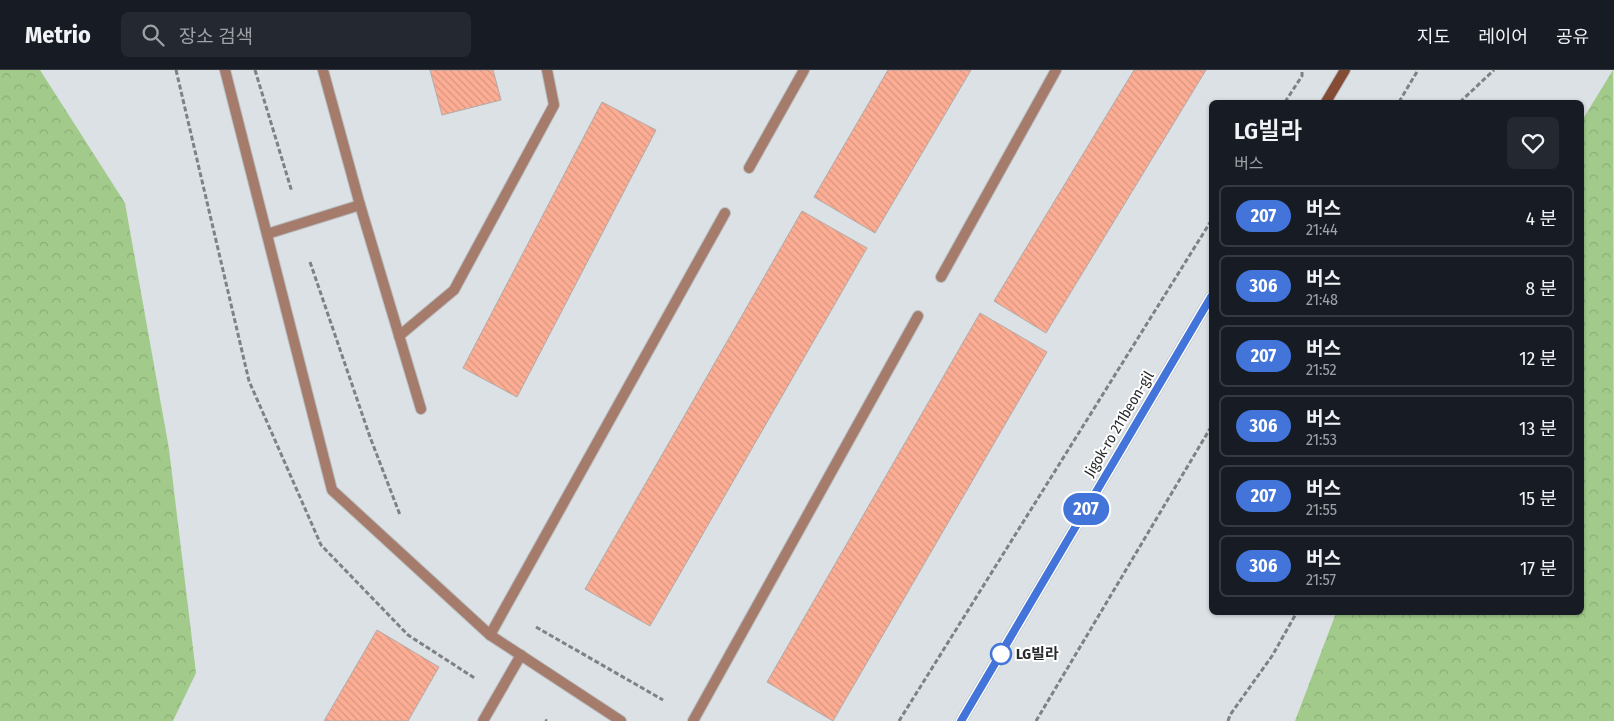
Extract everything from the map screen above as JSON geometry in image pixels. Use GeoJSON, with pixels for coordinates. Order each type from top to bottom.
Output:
{"type":"FeatureCollection","features":[{"type":"Feature","properties":{"kind":"main road"},"geometry":{"type":"LineString","coordinates":[[1327,100],[1345,70]]}},
{"type":"Feature","properties":{"kind":"main road","name":"Jigok-ro 211beon-gil"},"geometry":{"type":"LineString","coordinates":[[961,721],[1209,300]]}},
{"type":"Feature","properties":{"kind":"lane"},"geometry":{"type":"LineString","coordinates":[[225,70],[332,490],[490,635],[621,721]]}},
{"type":"Feature","properties":{"kind":"lane"},"geometry":{"type":"LineString","coordinates":[[323,70],[360,205],[421,410]]}},
{"type":"Feature","properties":{"kind":"lane"},"geometry":{"type":"LineString","coordinates":[[399,336],[454,290],[554,105],[547,70]]}},
{"type":"Feature","properties":{"kind":"lane"},"geometry":{"type":"LineString","coordinates":[[749,168],[804,70]]}},
{"type":"Feature","properties":{"kind":"lane"},"geometry":{"type":"LineString","coordinates":[[941,278],[1056,70]]}},
{"type":"Feature","properties":{"kind":"lane"},"geometry":{"type":"LineString","coordinates":[[267,234],[360,205]]}},
{"type":"Feature","properties":{"kind":"lane"},"geometry":{"type":"LineString","coordinates":[[490,635],[724,213]]}},
{"type":"Feature","properties":{"kind":"lane"},"geometry":{"type":"LineString","coordinates":[[693,721],[918,316]]}},
{"type":"Feature","properties":{"kind":"lane"},"geometry":{"type":"LineString","coordinates":[[484,720],[521,655]]}},
{"type":"Feature","properties":{"kind":"path"},"geometry":{"type":"LineString","coordinates":[[255,70],[292,192]]}},
{"type":"Feature","properties":{"kind":"path"},"geometry":{"type":"LineString","coordinates":[[1286,100],[1302,76],[1302,70]]}},
{"type":"Feature","properties":{"kind":"path"},"geometry":{"type":"LineString","coordinates":[[1400,100],[1418,70]]}},
{"type":"Feature","properties":{"kind":"path"},"geometry":{"type":"LineString","coordinates":[[1462,100],[1494,70]]}},
{"type":"Feature","properties":{"kind":"path"},"geometry":{"type":"LineString","coordinates":[[899,721],[1209,224]]}},
{"type":"Feature","properties":{"kind":"path"},"geometry":{"type":"LineString","coordinates":[[310,262],[370,437],[403,522]]}},
{"type":"Feature","properties":{"kind":"path"},"geometry":{"type":"LineString","coordinates":[[1036,721],[1209,429]]}},
{"type":"Feature","properties":{"kind":"path"},"geometry":{"type":"LineString","coordinates":[[1228,721],[1230,715],[1272,656],[1294,615]]}},
{"type":"Feature","properties":{"kind":"path"},"geometry":{"type":"LineString","coordinates":[[536,627],[663,700]]}},
{"type":"Feature","properties":{"kind":"green space"},"geometry":{"type":"Polygon","coordinates":[[[0,70],[40,70],[125,203],[169,449],[196,673],[173,721],[0,721],[0,70]]]}},
{"type":"Feature","properties":{"kind":"green space"},"geometry":{"type":"Polygon","coordinates":[[[1613,70],[1614,721],[1295,721],[1335,615],[1584,615],[1584,117],[1613,70]]]}},
{"type":"Feature","properties":{"kind":"building"},"geometry":{"type":"Polygon","coordinates":[[[430,70],[493,70],[501,100],[442,115],[430,70]]]}},
{"type":"Feature","properties":{"kind":"building"},"geometry":{"type":"Polygon","coordinates":[[[888,70],[971,70],[875,233],[814,197],[888,70]]]}},
{"type":"Feature","properties":{"kind":"building"},"geometry":{"type":"Polygon","coordinates":[[[1134,70],[1206,70],[1046,333],[994,301],[1134,70]]]}},
{"type":"Feature","properties":{"kind":"building"},"geometry":{"type":"Polygon","coordinates":[[[602,102],[656,130],[517,397],[463,368],[602,102]]]}},
{"type":"Feature","properties":{"kind":"building"},"geometry":{"type":"Polygon","coordinates":[[[802,211],[867,248],[650,626],[585,589],[802,211]]]}},
{"type":"Feature","properties":{"kind":"building"},"geometry":{"type":"Polygon","coordinates":[[[980,313],[1047,352],[833,721],[767,682],[980,313]]]}},
{"type":"Feature","properties":{"kind":"building"},"geometry":{"type":"Polygon","coordinates":[[[377,630],[439,667],[408,721],[324,721],[377,630]]]}},
{"type":"Feature","properties":{"kind":"bus line","name":"207"},"geometry":{"type":"LineString","coordinates":[[961,721],[1209,300]]}},
{"type":"Feature","properties":{"kind":"place","name":"LG빌라"},"geometry":{"type":"Point","coordinates":[1001,654]}}]}
